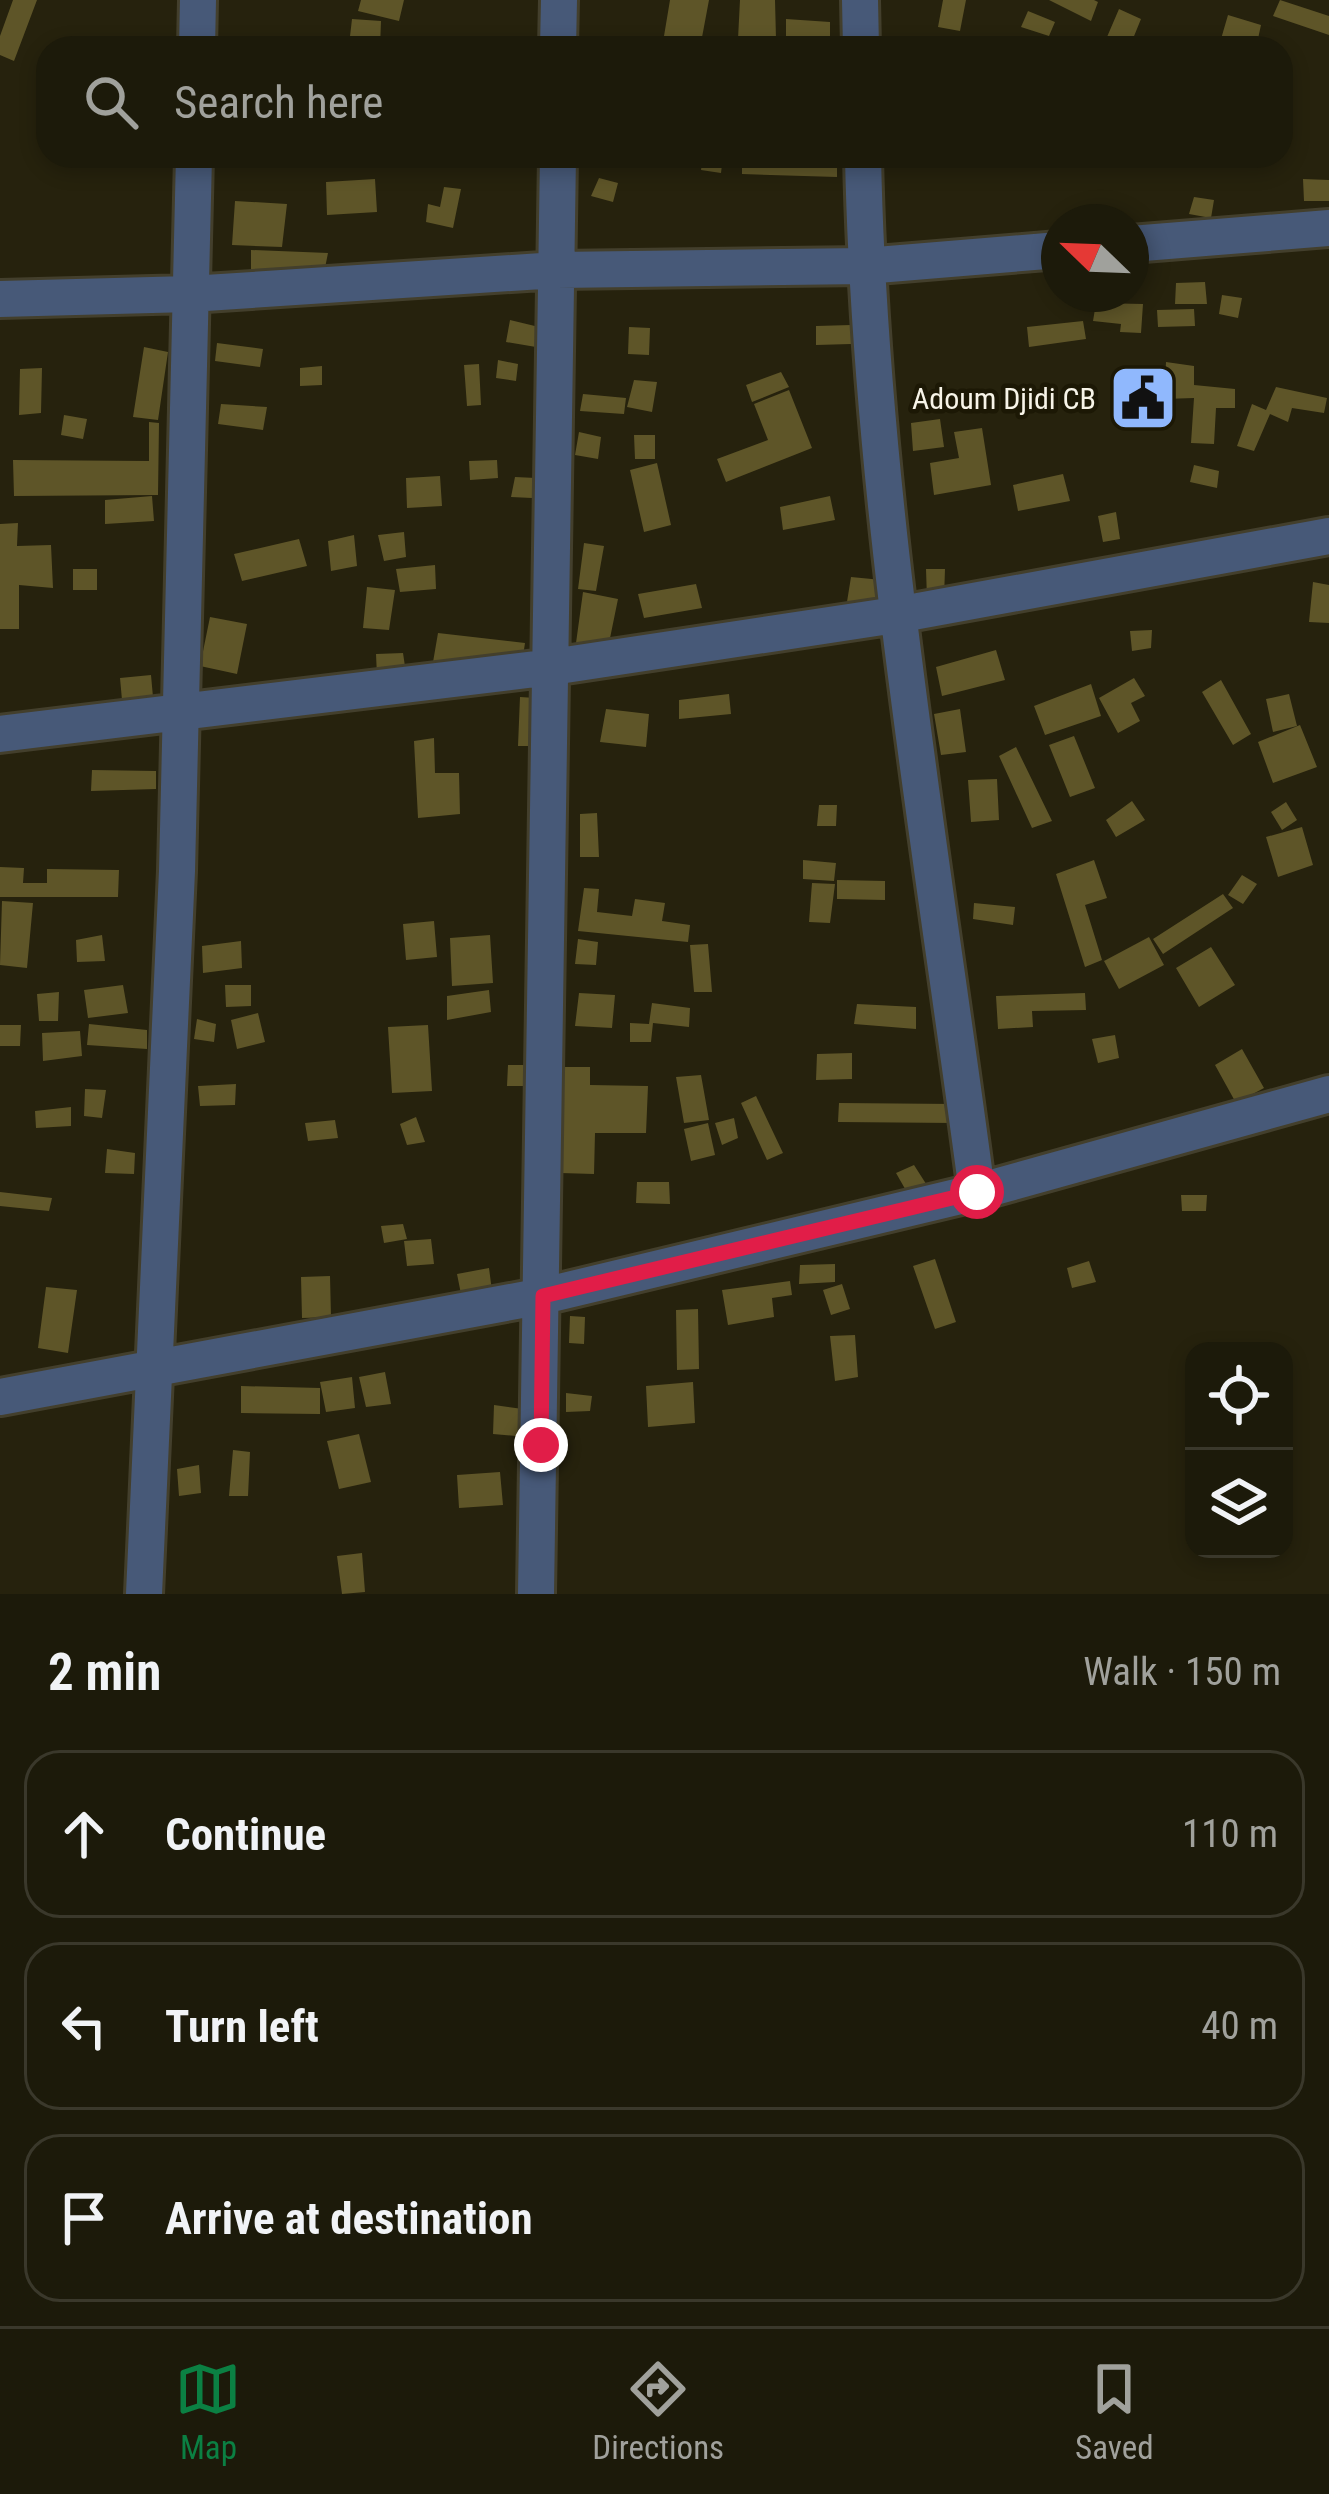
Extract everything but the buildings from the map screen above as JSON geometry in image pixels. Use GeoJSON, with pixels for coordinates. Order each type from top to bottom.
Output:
{"type":"FeatureCollection","features":[{"type":"Feature","properties":{"kind":"street"},"geometry":{"type":"LineString","coordinates":[[196,36],[198,0]]}},
{"type":"Feature","properties":{"kind":"street"},"geometry":{"type":"LineString","coordinates":[[558,36],[559,0]]}},
{"type":"Feature","properties":{"kind":"street"},"geometry":{"type":"LineString","coordinates":[[860,0],[861,36]]}},
{"type":"Feature","properties":{"kind":"street"},"geometry":{"type":"LineString","coordinates":[[144,1594],[177,871],[177,711],[194,168]]}},
{"type":"Feature","properties":{"kind":"street"},"geometry":{"type":"LineString","coordinates":[[536,1594],[558,168]]}},
{"type":"Feature","properties":{"kind":"street"},"geometry":{"type":"LineString","coordinates":[[863,168],[866,266],[902,614],[977,1192]]}},
{"type":"Feature","properties":{"kind":"street"},"geometry":{"type":"LineString","coordinates":[[1149,243],[1329,228]]}},
{"type":"Feature","properties":{"kind":"street"},"geometry":{"type":"LineString","coordinates":[[0,299],[190,294],[557,270],[866,266],[1041,251]]}},
{"type":"Feature","properties":{"kind":"street"},"geometry":{"type":"LineString","coordinates":[[0,734],[552,667],[902,614],[1329,536]]}},
{"type":"Feature","properties":{"kind":"street"},"geometry":{"type":"LineString","coordinates":[[0,1397],[543,1296],[977,1192],[1329,1094]]}},
{"type":"Feature","properties":{"kind":"place","name":"Adoum Djidi CB"},"geometry":{"type":"Point","coordinates":[1143,398]}},
{"type":"Feature","properties":{"kind":"route"},"geometry":{"type":"LineString","coordinates":[[541,1445],[543,1296],[977,1192]]}}]}
